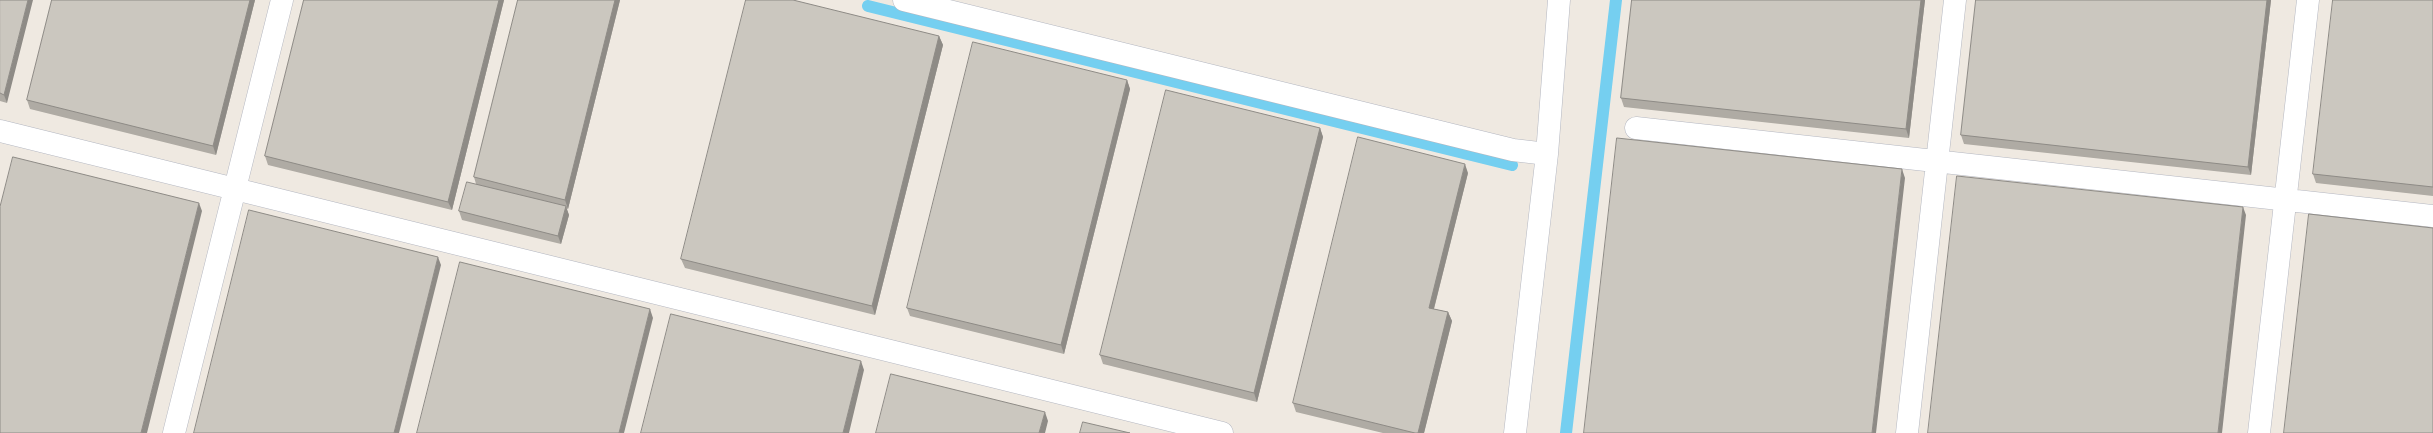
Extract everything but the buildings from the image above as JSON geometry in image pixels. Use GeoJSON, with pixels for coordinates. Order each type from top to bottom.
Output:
{"type":"FeatureCollection","features":[{"type":"Feature","properties":{"kind":"street"},"geometry":{"type":"LineString","coordinates":[[174,433],[282,0]]}},
{"type":"Feature","properties":{"kind":"street"},"geometry":{"type":"LineString","coordinates":[[904,0],[1513,150],[1547,154]]}},
{"type":"Feature","properties":{"kind":"street"},"geometry":{"type":"LineString","coordinates":[[1515,433],[1547,154],[1559,0]]}},
{"type":"Feature","properties":{"kind":"street"},"geometry":{"type":"LineString","coordinates":[[1907,433],[1955,0]]}},
{"type":"Feature","properties":{"kind":"street"},"geometry":{"type":"LineString","coordinates":[[2259,433],[2308,0]]}},
{"type":"Feature","properties":{"kind":"street"},"geometry":{"type":"LineString","coordinates":[[1636,128],[2433,216]]}},
{"type":"Feature","properties":{"kind":"street"},"geometry":{"type":"LineString","coordinates":[[0,131],[1222,433]]}},
{"type":"Feature","properties":{"kind":"waterway"},"geometry":{"type":"LineString","coordinates":[[1566,433],[1616,0]]}},
{"type":"Feature","properties":{"kind":"waterway"},"geometry":{"type":"LineString","coordinates":[[868,6],[1512,165]]}}]}
